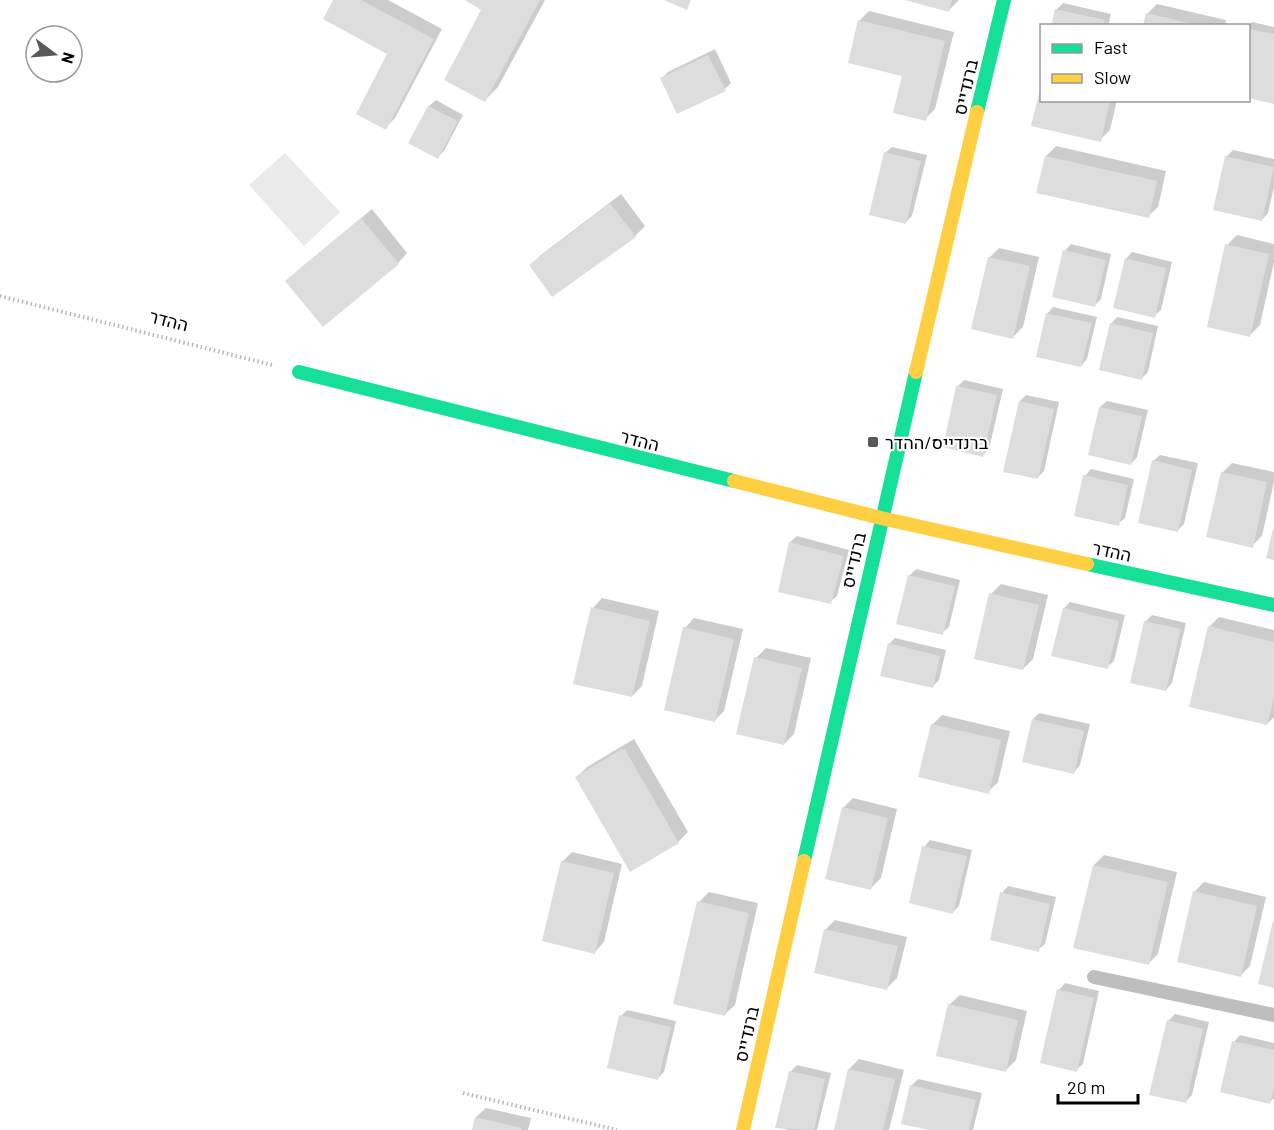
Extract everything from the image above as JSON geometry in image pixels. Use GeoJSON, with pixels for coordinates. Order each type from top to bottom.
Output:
{"type":"FeatureCollection","features":[{"type":"Feature","properties":{"kind":"street","name":"ברנדייס"},"geometry":{"type":"LineString","coordinates":[[743,1130],[881,518],[1004,0]]}},
{"type":"Feature","properties":{"kind":"street","name":"ההדר"},"geometry":{"type":"LineString","coordinates":[[298,372],[881,518],[1274,605]]}},
{"type":"Feature","properties":{"kind":"lane"},"geometry":{"type":"LineString","coordinates":[[1094,977],[1274,1015]]}},
{"type":"Feature","properties":{"kind":"path","name":"ההדר"},"geometry":{"type":"LineString","coordinates":[[0,296],[298,372]]}},
{"type":"Feature","properties":{"kind":"path"},"geometry":{"type":"LineString","coordinates":[[463,1093],[617,1130]]}},
{"type":"Feature","properties":{"kind":"shaded area"},"geometry":{"type":"Polygon","coordinates":[[[285,153],[340,212],[304,246],[249,185],[285,153]]]}},
{"type":"Feature","properties":{"kind":"building"},"geometry":{"type":"Polygon","coordinates":[[[333,0],[361,0],[434,39],[386,130],[356,114],[387,54],[323,19],[333,0]]]}},
{"type":"Feature","properties":{"kind":"building"},"geometry":{"type":"Polygon","coordinates":[[[465,0],[540,0],[485,102],[444,80],[481,10],[465,0]]]}},
{"type":"Feature","properties":{"kind":"building"},"geometry":{"type":"Polygon","coordinates":[[[664,0],[691,0],[687,10],[664,0]]]}},
{"type":"Feature","properties":{"kind":"building"},"geometry":{"type":"Polygon","coordinates":[[[905,0],[952,0],[949,12],[905,0]]]}},
{"type":"Feature","properties":{"kind":"building"},"geometry":{"type":"Polygon","coordinates":[[[1055,9],[1105,20],[1104,24],[1051,24],[1055,9]]]}},
{"type":"Feature","properties":{"kind":"building"},"geometry":{"type":"Polygon","coordinates":[[[1146,13],[1193,24],[1143,24],[1146,13]]]}},
{"type":"Feature","properties":{"kind":"building"},"geometry":{"type":"Polygon","coordinates":[[[858,20],[945,41],[926,121],[893,113],[902,76],[848,63],[858,20]]]}},
{"type":"Feature","properties":{"kind":"building"},"geometry":{"type":"Polygon","coordinates":[[[1250,29],[1274,34],[1274,104],[1250,98],[1250,29]]]}},
{"type":"Feature","properties":{"kind":"building"},"geometry":{"type":"Polygon","coordinates":[[[708,55],[726,91],[677,114],[660,78],[708,55]]]}},
{"type":"Feature","properties":{"kind":"building"},"geometry":{"type":"Polygon","coordinates":[[[1040,90],[1040,102],[1110,102],[1101,142],[1031,126],[1040,90]]]}},
{"type":"Feature","properties":{"kind":"building"},"geometry":{"type":"Polygon","coordinates":[[[428,106],[458,121],[438,159],[408,143],[428,106]]]}},
{"type":"Feature","properties":{"kind":"building"},"geometry":{"type":"Polygon","coordinates":[[[884,152],[921,161],[906,224],[869,215],[884,152]]]}},
{"type":"Feature","properties":{"kind":"building"},"geometry":{"type":"Polygon","coordinates":[[[1045,156],[1157,181],[1149,218],[1036,193],[1045,156]]]}},
{"type":"Feature","properties":{"kind":"building"},"geometry":{"type":"Polygon","coordinates":[[[1225,156],[1274,167],[1262,221],[1213,210],[1225,156]]]}},
{"type":"Feature","properties":{"kind":"building"},"geometry":{"type":"Polygon","coordinates":[[[610,203],[636,237],[552,297],[529,265],[610,203]]]}},
{"type":"Feature","properties":{"kind":"building"},"geometry":{"type":"Polygon","coordinates":[[[361,218],[399,264],[323,327],[285,281],[361,218]]]}},
{"type":"Feature","properties":{"kind":"building"},"geometry":{"type":"Polygon","coordinates":[[[1225,244],[1269,254],[1250,337],[1207,327],[1225,244]]]}},
{"type":"Feature","properties":{"kind":"building"},"geometry":{"type":"Polygon","coordinates":[[[1063,250],[1106,260],[1095,307],[1052,297],[1063,250]]]}},
{"type":"Feature","properties":{"kind":"building"},"geometry":{"type":"Polygon","coordinates":[[[988,257],[1030,266],[1013,339],[971,329],[988,257]]]}},
{"type":"Feature","properties":{"kind":"building"},"geometry":{"type":"Polygon","coordinates":[[[1125,258],[1166,268],[1155,318],[1113,308],[1125,258]]]}},
{"type":"Feature","properties":{"kind":"building"},"geometry":{"type":"Polygon","coordinates":[[[1046,313],[1092,323],[1081,367],[1036,357],[1046,313]]]}},
{"type":"Feature","properties":{"kind":"building"},"geometry":{"type":"Polygon","coordinates":[[[1110,323],[1153,333],[1142,380],[1099,370],[1110,323]]]}},
{"type":"Feature","properties":{"kind":"building"},"geometry":{"type":"Polygon","coordinates":[[[956,386],[997,395],[983,457],[943,447],[956,386]]]}},
{"type":"Feature","properties":{"kind":"building"},"geometry":{"type":"Polygon","coordinates":[[[1019,401],[1054,409],[1038,479],[1003,472],[1019,401]]]}},
{"type":"Feature","properties":{"kind":"building"},"geometry":{"type":"Polygon","coordinates":[[[1099,407],[1142,416],[1131,465],[1088,455],[1099,407]]]}},
{"type":"Feature","properties":{"kind":"building"},"geometry":{"type":"Polygon","coordinates":[[[1152,460],[1192,470],[1178,532],[1138,523],[1152,460]]]}},
{"type":"Feature","properties":{"kind":"building"},"geometry":{"type":"Polygon","coordinates":[[[1221,472],[1267,482],[1253,548],[1206,537],[1221,472]]]}},
{"type":"Feature","properties":{"kind":"building"},"geometry":{"type":"Polygon","coordinates":[[[1083,475],[1128,485],[1119,526],[1074,516],[1083,475]]]}},
{"type":"Feature","properties":{"kind":"building"},"geometry":{"type":"Polygon","coordinates":[[[1274,529],[1274,560],[1266,558],[1274,529]]]}},
{"type":"Feature","properties":{"kind":"building"},"geometry":{"type":"Polygon","coordinates":[[[789,542],[844,556],[831,604],[778,592],[789,542]]]}},
{"type":"Feature","properties":{"kind":"building"},"geometry":{"type":"Polygon","coordinates":[[[908,575],[955,586],[943,635],[896,624],[908,575]]]}},
{"type":"Feature","properties":{"kind":"building"},"geometry":{"type":"Polygon","coordinates":[[[989,593],[1039,605],[1023,670],[974,659],[989,593]]]}},
{"type":"Feature","properties":{"kind":"building"},"geometry":{"type":"Polygon","coordinates":[[[591,607],[650,621],[632,697],[573,684],[591,607]]]}},
{"type":"Feature","properties":{"kind":"building"},"geometry":{"type":"Polygon","coordinates":[[[1063,608],[1119,621],[1108,669],[1051,656],[1063,608]]]}},
{"type":"Feature","properties":{"kind":"building"},"geometry":{"type":"Polygon","coordinates":[[[1144,621],[1181,629],[1166,691],[1130,683],[1144,621]]]}},
{"type":"Feature","properties":{"kind":"building"},"geometry":{"type":"Polygon","coordinates":[[[1208,626],[1274,642],[1274,698],[1267,725],[1189,707],[1208,626]]]}},
{"type":"Feature","properties":{"kind":"building"},"geometry":{"type":"Polygon","coordinates":[[[683,627],[734,639],[715,722],[664,710],[683,627]]]}},
{"type":"Feature","properties":{"kind":"building"},"geometry":{"type":"Polygon","coordinates":[[[888,643],[940,656],[933,688],[880,676],[888,643]]]}},
{"type":"Feature","properties":{"kind":"building"},"geometry":{"type":"Polygon","coordinates":[[[754,657],[802,668],[784,745],[736,734],[754,657]]]}},
{"type":"Feature","properties":{"kind":"building"},"geometry":{"type":"Polygon","coordinates":[[[1032,719],[1084,731],[1074,774],[1022,762],[1032,719]]]}},
{"type":"Feature","properties":{"kind":"building"},"geometry":{"type":"Polygon","coordinates":[[[931,724],[1001,740],[989,794],[918,777],[931,724]]]}},
{"type":"Feature","properties":{"kind":"building"},"geometry":{"type":"Polygon","coordinates":[[[624,748],[679,843],[630,872],[575,777],[624,748]]]}},
{"type":"Feature","properties":{"kind":"building"},"geometry":{"type":"Polygon","coordinates":[[[842,807],[888,818],[871,890],[825,879],[842,807]]]}},
{"type":"Feature","properties":{"kind":"building"},"geometry":{"type":"Polygon","coordinates":[[[922,846],[967,856],[953,914],[909,903],[922,846]]]}},
{"type":"Feature","properties":{"kind":"building"},"geometry":{"type":"Polygon","coordinates":[[[561,861],[614,873],[595,954],[542,941],[561,861]]]}},
{"type":"Feature","properties":{"kind":"building"},"geometry":{"type":"Polygon","coordinates":[[[1093,865],[1168,882],[1149,965],[1073,948],[1093,865]]]}},
{"type":"Feature","properties":{"kind":"building"},"geometry":{"type":"Polygon","coordinates":[[[1193,891],[1257,906],[1241,977],[1177,962],[1193,891]]]}},
{"type":"Feature","properties":{"kind":"building"},"geometry":{"type":"Polygon","coordinates":[[[1000,892],[1050,904],[1039,952],[990,940],[1000,892]]]}},
{"type":"Feature","properties":{"kind":"building"},"geometry":{"type":"Polygon","coordinates":[[[697,901],[749,913],[725,1016],[673,1004],[697,901]]]}},
{"type":"Feature","properties":{"kind":"building"},"geometry":{"type":"Polygon","coordinates":[[[1274,922],[1274,988],[1258,984],[1274,922]]]}},
{"type":"Feature","properties":{"kind":"building"},"geometry":{"type":"Polygon","coordinates":[[[824,929],[898,946],[887,990],[814,973],[824,929]]]}},
{"type":"Feature","properties":{"kind":"building"},"geometry":{"type":"Polygon","coordinates":[[[1057,989],[1094,998],[1077,1072],[1040,1063],[1057,989]]]}},
{"type":"Feature","properties":{"kind":"building"},"geometry":{"type":"Polygon","coordinates":[[[948,1004],[1018,1020],[1006,1072],[936,1056],[948,1004]]]}},
{"type":"Feature","properties":{"kind":"building"},"geometry":{"type":"Polygon","coordinates":[[[619,1015],[671,1027],[658,1080],[607,1068],[619,1015]]]}},
{"type":"Feature","properties":{"kind":"building"},"geometry":{"type":"Polygon","coordinates":[[[1167,1020],[1203,1029],[1186,1103],[1149,1095],[1167,1020]]]}},
{"type":"Feature","properties":{"kind":"building"},"geometry":{"type":"Polygon","coordinates":[[[1232,1041],[1274,1050],[1274,1088],[1270,1104],[1220,1092],[1232,1041]]]}},
{"type":"Feature","properties":{"kind":"building"},"geometry":{"type":"Polygon","coordinates":[[[848,1069],[895,1079],[883,1130],[834,1130],[848,1069]]]}},
{"type":"Feature","properties":{"kind":"building"},"geometry":{"type":"Polygon","coordinates":[[[789,1071],[825,1079],[814,1130],[775,1128],[789,1071]]]}},
{"type":"Feature","properties":{"kind":"building"},"geometry":{"type":"Polygon","coordinates":[[[910,1085],[976,1100],[969,1130],[929,1130],[901,1124],[910,1085]]]}},
{"type":"Feature","properties":{"kind":"building"},"geometry":{"type":"Polygon","coordinates":[[[475,1117],[522,1128],[521,1130],[472,1130],[475,1117]]]}},
{"type":"Feature","properties":{"kind":"traffic: fast"},"geometry":{"type":"LineString","coordinates":[[977,112],[1004,0]]}},
{"type":"Feature","properties":{"kind":"traffic: fast"},"geometry":{"type":"LineString","coordinates":[[299,372],[734,481]]}},
{"type":"Feature","properties":{"kind":"traffic: fast"},"geometry":{"type":"LineString","coordinates":[[804,861],[916,372]]}},
{"type":"Feature","properties":{"kind":"traffic: fast"},"geometry":{"type":"LineString","coordinates":[[1087,564],[1274,605]]}},
{"type":"Feature","properties":{"kind":"traffic: slow"},"geometry":{"type":"LineString","coordinates":[[916,372],[977,112]]}},
{"type":"Feature","properties":{"kind":"traffic: slow"},"geometry":{"type":"LineString","coordinates":[[734,481],[881,518],[1087,564]]}},
{"type":"Feature","properties":{"kind":"traffic: slow"},"geometry":{"type":"LineString","coordinates":[[743,1130],[804,861]]}},
{"type":"Feature","properties":{"kind":"place","name":"ברנדייס/ההדר"},"geometry":{"type":"Point","coordinates":[873,442]}}]}
